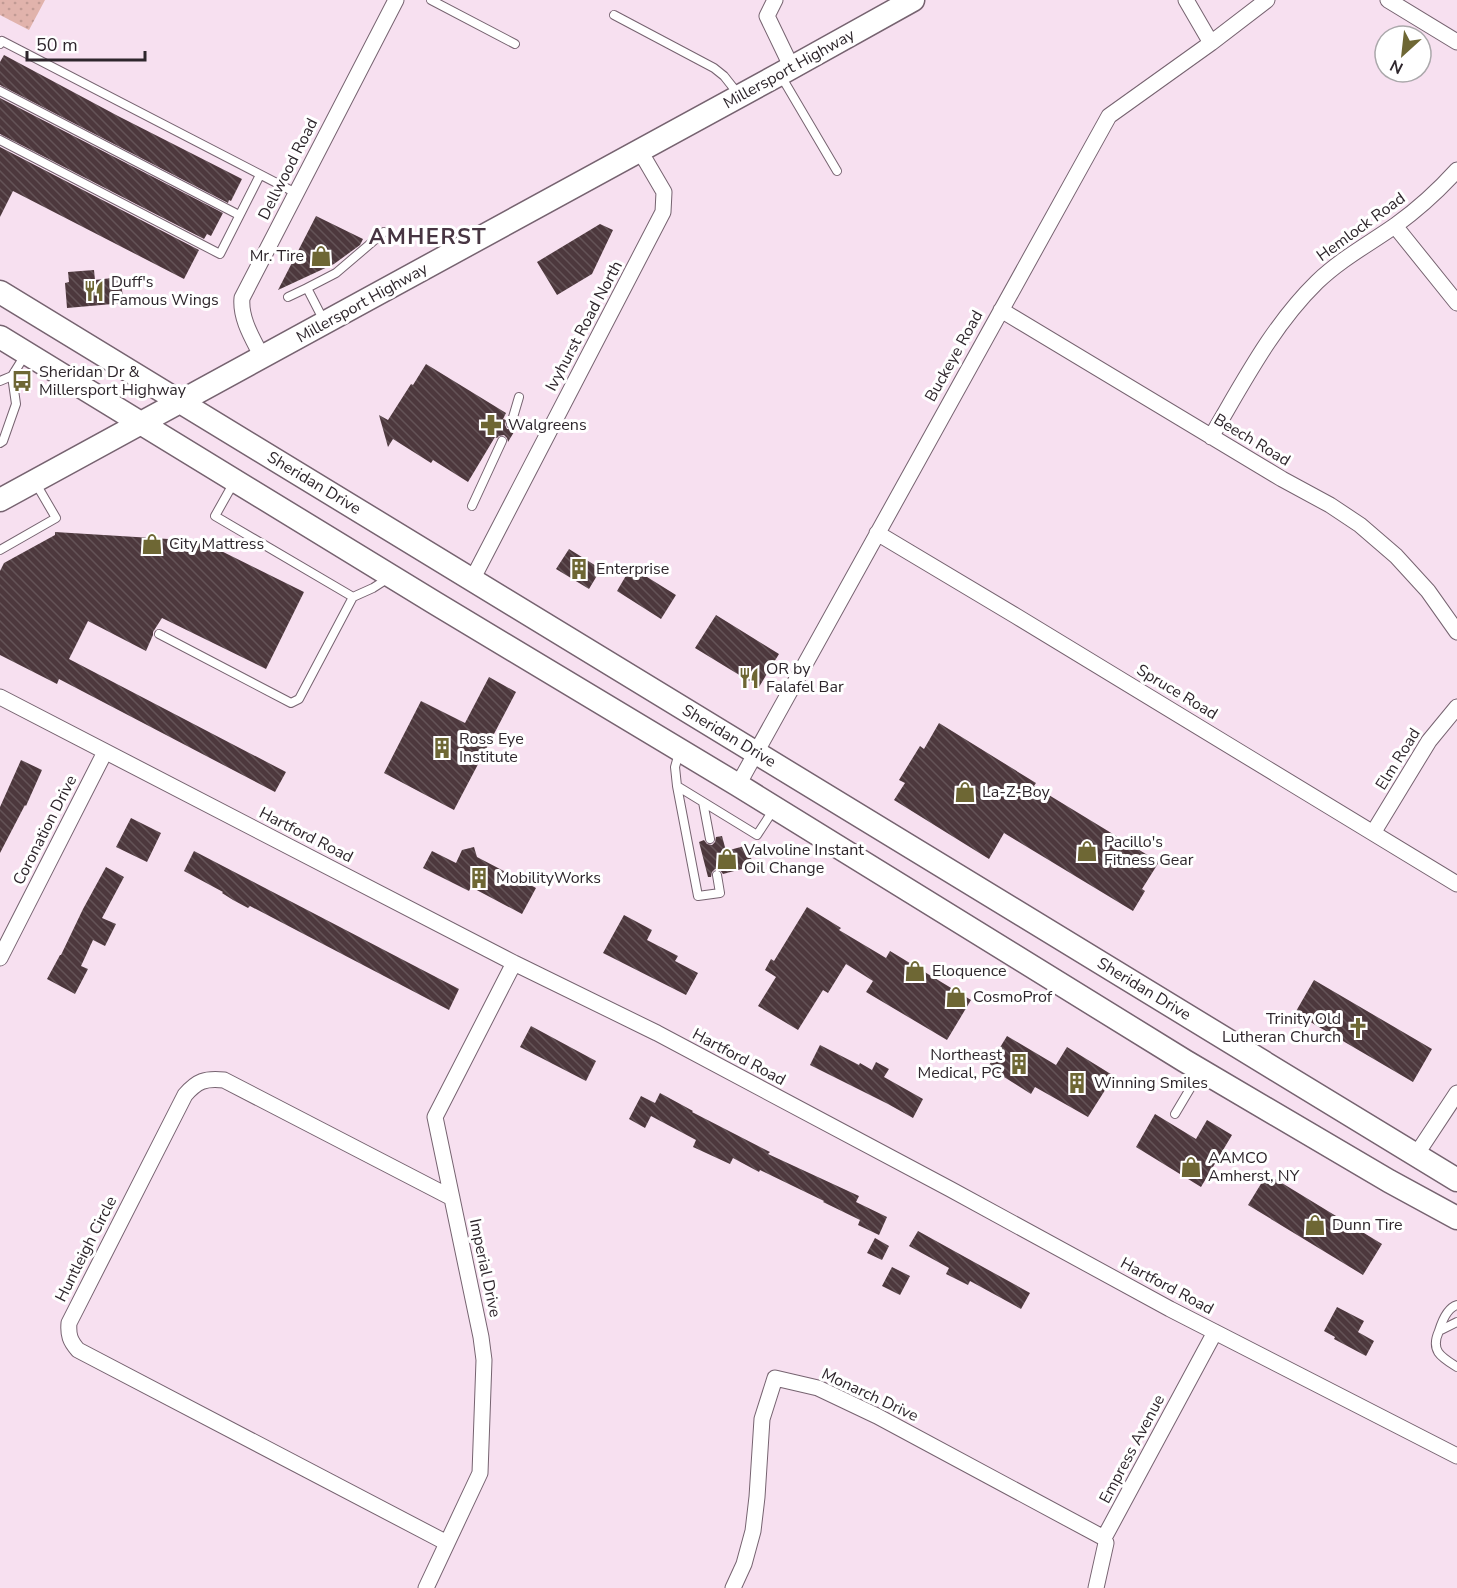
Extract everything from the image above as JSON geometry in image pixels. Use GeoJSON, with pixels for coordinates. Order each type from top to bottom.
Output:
{"type":"FeatureCollection","features":[{"type":"Feature","properties":{"kind":"main road","name":"Millersport Highway"},"geometry":{"type":"LineString","coordinates":[[4,495],[181,402],[913,0]]}},
{"type":"Feature","properties":{"kind":"main road","name":"Sheridan Drive"},"geometry":{"type":"LineString","coordinates":[[0,292],[1457,1180]]}},
{"type":"Feature","properties":{"kind":"main road"},"geometry":{"type":"LineString","coordinates":[[0,337],[738,785],[1201,1071],[1457,1218]]}},
{"type":"Feature","properties":{"kind":"street","name":"Dellwood Road"},"geometry":{"type":"LineString","coordinates":[[262,357],[245,322],[242,308],[243,298],[396,0]]}},
{"type":"Feature","properties":{"kind":"street"},"geometry":{"type":"LineString","coordinates":[[775,0],[767,16],[786,71]]}},
{"type":"Feature","properties":{"kind":"street"},"geometry":{"type":"LineString","coordinates":[[1186,0],[1211,43]]}},
{"type":"Feature","properties":{"kind":"street","name":"Buckeye Road"},"geometry":{"type":"LineString","coordinates":[[738,785],[1109,116],[1211,43],[1266,0]]}},
{"type":"Feature","properties":{"kind":"street"},"geometry":{"type":"LineString","coordinates":[[1388,0],[1457,42]]}},
{"type":"Feature","properties":{"kind":"street","name":"Ivyhurst Road North"},"geometry":{"type":"LineString","coordinates":[[472,580],[663,213],[664,192],[640,151]]}},
{"type":"Feature","properties":{"kind":"street","name":"Hemlock Road"},"geometry":{"type":"LineString","coordinates":[[1211,437],[1266,344],[1318,281],[1341,262],[1412,213],[1442,187],[1457,170]]}},
{"type":"Feature","properties":{"kind":"street"},"geometry":{"type":"LineString","coordinates":[[1395,226],[1457,303]]}},
{"type":"Feature","properties":{"kind":"street","name":"Beech Road"},"geometry":{"type":"LineString","coordinates":[[1000,310],[1360,525],[1396,556],[1428,591],[1457,632]]}},
{"type":"Feature","properties":{"kind":"street","name":"Spruce Road"},"geometry":{"type":"LineString","coordinates":[[877,533],[1457,884]]}},
{"type":"Feature","properties":{"kind":"street","name":"Hartford Road"},"geometry":{"type":"LineString","coordinates":[[0,697],[514,963],[657,1033],[1215,1332],[1457,1456]]}},
{"type":"Feature","properties":{"kind":"street","name":"Elm Road"},"geometry":{"type":"LineString","coordinates":[[1373,833],[1430,741],[1457,707]]}},
{"type":"Feature","properties":{"kind":"street","name":"Coronation Drive"},"geometry":{"type":"LineString","coordinates":[[0,958],[105,752]]}},
{"type":"Feature","properties":{"kind":"street","name":"Imperial Drive"},"geometry":{"type":"LineString","coordinates":[[426,1588],[480,1473],[484,1360],[435,1117],[514,963]]}},
{"type":"Feature","properties":{"kind":"street","name":"Huntleigh Circle"},"geometry":{"type":"LineString","coordinates":[[447,1543],[78,1350],[68,1334],[69,1323],[185,1095],[201,1081],[224,1080],[452,1198]]}},
{"type":"Feature","properties":{"kind":"street"},"geometry":{"type":"LineString","coordinates":[[1416,1155],[1457,1093]]}},
{"type":"Feature","properties":{"kind":"street","name":"Empress Avenue"},"geometry":{"type":"LineString","coordinates":[[1096,1588],[1106,1543],[1104,1538],[1215,1332]]}},
{"type":"Feature","properties":{"kind":"street","name":"Monarch Drive"},"geometry":{"type":"LineString","coordinates":[[733,1588],[744,1564],[753,1531],[758,1497],[762,1419],[775,1378],[818,1388],[877,1416],[1104,1538]]}},
{"type":"Feature","properties":{"kind":"lane"},"geometry":{"type":"LineString","coordinates":[[431,0],[515,44]]}},
{"type":"Feature","properties":{"kind":"lane"},"geometry":{"type":"LineString","coordinates":[[614,15],[714,68],[724,76],[740,96]]}},
{"type":"Feature","properties":{"kind":"lane"},"geometry":{"type":"LineString","coordinates":[[0,44],[2,41],[296,193]]}},
{"type":"Feature","properties":{"kind":"lane"},"geometry":{"type":"LineString","coordinates":[[786,71],[837,171]]}},
{"type":"Feature","properties":{"kind":"lane"},"geometry":{"type":"LineString","coordinates":[[0,91],[239,215]]}},
{"type":"Feature","properties":{"kind":"lane"},"geometry":{"type":"LineString","coordinates":[[0,140],[220,254],[260,175]]}},
{"type":"Feature","properties":{"kind":"lane"},"geometry":{"type":"LineString","coordinates":[[288,297],[336,273],[384,232]]}},
{"type":"Feature","properties":{"kind":"lane"},"geometry":{"type":"LineString","coordinates":[[307,288],[325,322]]}},
{"type":"Feature","properties":{"kind":"lane"},"geometry":{"type":"LineString","coordinates":[[0,381],[12,376],[27,353]]}},
{"type":"Feature","properties":{"kind":"lane"},"geometry":{"type":"LineString","coordinates":[[0,443],[3,441],[16,404],[12,376]]}},
{"type":"Feature","properties":{"kind":"lane"},"geometry":{"type":"LineString","coordinates":[[511,424],[519,397]]}},
{"type":"Feature","properties":{"kind":"lane"},"geometry":{"type":"LineString","coordinates":[[472,506],[502,441]]}},
{"type":"Feature","properties":{"kind":"lane"},"geometry":{"type":"LineString","coordinates":[[235,480],[215,516],[353,597]]}},
{"type":"Feature","properties":{"kind":"lane"},"geometry":{"type":"LineString","coordinates":[[0,550],[56,518],[34,481]]}},
{"type":"Feature","properties":{"kind":"lane"},"geometry":{"type":"LineString","coordinates":[[159,634],[294,702],[299,699],[353,597],[391,576]]}},
{"type":"Feature","properties":{"kind":"lane"},"geometry":{"type":"LineString","coordinates":[[680,750],[675,767],[676,786],[698,896],[720,893],[717,875]]}},
{"type":"Feature","properties":{"kind":"lane"},"geometry":{"type":"LineString","coordinates":[[676,786],[757,835],[774,808]]}},
{"type":"Feature","properties":{"kind":"lane"},"geometry":{"type":"LineString","coordinates":[[703,802],[710,839]]}},
{"type":"Feature","properties":{"kind":"lane"},"geometry":{"type":"LineString","coordinates":[[1175,1114],[1201,1071]]}},
{"type":"Feature","properties":{"kind":"lane"},"geometry":{"type":"LineString","coordinates":[[1457,1305],[1452,1307],[1445,1316],[1435,1344],[1442,1358],[1457,1367]]}},
{"type":"Feature","properties":{"kind":"lane"},"geometry":{"type":"LineString","coordinates":[[1439,1331],[1457,1322]]}},
{"type":"Feature","properties":{"kind":"shaded area"},"geometry":{"type":"Polygon","coordinates":[[[0,0],[45,0],[29,30],[0,15],[0,0]]]}},
{"type":"Feature","properties":{"kind":"building"},"geometry":{"type":"Polygon","coordinates":[[[4,55],[242,179],[231,201],[229,200],[228,203],[0,85],[0,62],[4,55]]]}},
{"type":"Feature","properties":{"kind":"building"},"geometry":{"type":"Polygon","coordinates":[[[0,98],[223,213],[211,236],[207,234],[204,239],[0,134],[0,98]]]}},
{"type":"Feature","properties":{"kind":"building"},"geometry":{"type":"Polygon","coordinates":[[[0,147],[199,250],[184,279],[13,191],[0,217],[0,147]]]}},
{"type":"Feature","properties":{"kind":"building","name":"Mr. Tire"},"geometry":{"type":"Polygon","coordinates":[[[316,216],[363,239],[360,245],[334,264],[278,290],[316,216]]]}},
{"type":"Feature","properties":{"kind":"building"},"geometry":{"type":"Polygon","coordinates":[[[600,224],[613,230],[592,274],[557,295],[537,262],[600,224]]]}},
{"type":"Feature","properties":{"kind":"building","name":"Duff's Famous Wings"},"geometry":{"type":"Polygon","coordinates":[[[94,270],[95,280],[120,277],[124,303],[67,308],[65,283],[69,282],[68,272],[94,270]]]}},
{"type":"Feature","properties":{"kind":"building","name":"Walgreens"},"geometry":{"type":"Polygon","coordinates":[[[426,364],[506,413],[503,419],[506,420],[507,429],[512,430],[517,427],[508,442],[504,435],[495,437],[468,482],[433,460],[431,463],[393,439],[388,447],[379,415],[388,420],[426,364]]]}},
{"type":"Feature","properties":{"kind":"building"},"geometry":{"type":"Polygon","coordinates":[[[55,532],[201,541],[304,592],[266,669],[162,618],[153,632],[146,651],[88,621],[69,659],[286,772],[275,792],[59,679],[57,684],[0,655],[0,571],[4,563],[55,535],[55,532]]]}},
{"type":"Feature","properties":{"kind":"building","name":"Enterprise"},"geometry":{"type":"Polygon","coordinates":[[[569,549],[601,569],[589,589],[556,569],[569,549]]]}},
{"type":"Feature","properties":{"kind":"building"},"geometry":{"type":"Polygon","coordinates":[[[631,567],[676,595],[661,619],[617,591],[631,567]]]}},
{"type":"Feature","properties":{"kind":"building"},"geometry":{"type":"Polygon","coordinates":[[[716,615],[779,654],[759,687],[695,648],[716,615]]]}},
{"type":"Feature","properties":{"kind":"building","name":"Ross Eye Institute"},"geometry":{"type":"Polygon","coordinates":[[[489,677],[516,692],[454,810],[384,773],[421,701],[465,723],[489,677]]]}},
{"type":"Feature","properties":{"kind":"building"},"geometry":{"type":"Polygon","coordinates":[[[939,723],[1036,783],[1034,786],[1159,862],[1142,889],[1145,891],[1133,911],[1004,833],[989,859],[894,800],[905,783],[899,780],[920,746],[924,749],[939,723]]]}},
{"type":"Feature","properties":{"kind":"building"},"geometry":{"type":"Polygon","coordinates":[[[21,760],[42,770],[26,806],[0,853],[0,807],[21,760]]]}},
{"type":"Feature","properties":{"kind":"building"},"geometry":{"type":"Polygon","coordinates":[[[131,818],[161,833],[147,862],[116,847],[131,818]]]}},
{"type":"Feature","properties":{"kind":"building","name":"Valvoline Instant Oil Change"},"geometry":{"type":"Polygon","coordinates":[[[722,836],[726,851],[748,845],[753,866],[723,874],[720,870],[715,869],[711,877],[708,877],[699,842],[704,840],[707,844],[712,845],[716,837],[722,836]]]}},
{"type":"Feature","properties":{"kind":"building","name":"MobilityWorks"},"geometry":{"type":"Polygon","coordinates":[[[474,847],[477,857],[536,888],[522,914],[471,887],[469,891],[423,868],[432,851],[456,863],[462,850],[474,847]]]}},
{"type":"Feature","properties":{"kind":"building"},"geometry":{"type":"Polygon","coordinates":[[[194,851],[459,989],[449,1010],[250,906],[248,908],[184,871],[194,851]]]}},
{"type":"Feature","properties":{"kind":"building"},"geometry":{"type":"Polygon","coordinates":[[[106,867],[124,877],[102,918],[116,924],[105,946],[93,940],[81,966],[88,969],[75,994],[47,979],[106,867]]]}},
{"type":"Feature","properties":{"kind":"building"},"geometry":{"type":"Polygon","coordinates":[[[807,907],[841,928],[839,930],[886,958],[890,951],[971,1000],[947,1040],[866,992],[873,981],[846,964],[828,993],[823,990],[798,1030],[758,1006],[776,977],[765,970],[771,959],[774,961],[807,907]]]}},
{"type":"Feature","properties":{"kind":"building"},"geometry":{"type":"Polygon","coordinates":[[[624,915],[652,930],[647,940],[678,956],[675,961],[698,973],[686,995],[603,953],[624,915]]]}},
{"type":"Feature","properties":{"kind":"building","name":"Trinity Old Lutheran Church"},"geometry":{"type":"Polygon","coordinates":[[[1314,980],[1432,1049],[1413,1082],[1295,1013],[1314,980]]]}},
{"type":"Feature","properties":{"kind":"building"},"geometry":{"type":"Polygon","coordinates":[[[531,1026],[596,1061],[586,1081],[520,1047],[531,1026]]]}},
{"type":"Feature","properties":{"kind":"building"},"geometry":{"type":"Polygon","coordinates":[[[1007,1036],[1056,1065],[1067,1047],[1114,1076],[1088,1117],[1035,1087],[1031,1094],[988,1067],[1007,1036]]]}},
{"type":"Feature","properties":{"kind":"building"},"geometry":{"type":"Polygon","coordinates":[[[820,1045],[872,1070],[876,1062],[889,1069],[884,1077],[923,1099],[913,1118],[810,1065],[820,1045]]]}},
{"type":"Feature","properties":{"kind":"building"},"geometry":{"type":"Polygon","coordinates":[[[660,1093],[770,1152],[768,1154],[859,1196],[856,1202],[887,1217],[879,1235],[858,1225],[860,1220],[760,1170],[759,1172],[733,1158],[730,1164],[693,1147],[696,1140],[651,1116],[645,1128],[629,1119],[641,1096],[655,1103],[660,1093]]]}},
{"type":"Feature","properties":{"kind":"building","name":"AAMCO Amherst, NY"},"geometry":{"type":"Polygon","coordinates":[[[1155,1114],[1196,1139],[1207,1120],[1232,1135],[1201,1187],[1136,1147],[1155,1114]]]}},
{"type":"Feature","properties":{"kind":"building","name":"Dunn Tire"},"geometry":{"type":"Polygon","coordinates":[[[1267,1174],[1382,1244],[1363,1275],[1248,1205],[1267,1174]]]}},
{"type":"Feature","properties":{"kind":"building"},"geometry":{"type":"Polygon","coordinates":[[[918,1231],[1030,1293],[1021,1309],[970,1281],[968,1285],[946,1274],[949,1268],[909,1246],[918,1231]]]}},
{"type":"Feature","properties":{"kind":"building"},"geometry":{"type":"Polygon","coordinates":[[[875,1238],[889,1246],[882,1260],[867,1253],[875,1238]]]}},
{"type":"Feature","properties":{"kind":"building"},"geometry":{"type":"Polygon","coordinates":[[[892,1267],[910,1276],[900,1295],[882,1286],[892,1267]]]}},
{"type":"Feature","properties":{"kind":"building"},"geometry":{"type":"Polygon","coordinates":[[[1337,1307],[1364,1321],[1358,1332],[1374,1341],[1366,1356],[1324,1331],[1337,1307]]]}},
{"type":"Feature","properties":{"kind":"place","name":"Mr. Tire"},"geometry":{"type":"Point","coordinates":[321,256]}},
{"type":"Feature","properties":{"kind":"place","name":"Duff's Famous Wings"},"geometry":{"type":"Point","coordinates":[94,291]}},
{"type":"Feature","properties":{"kind":"place","name":"Sheridan Dr & Millersport Highway"},"geometry":{"type":"Point","coordinates":[22,381]}},
{"type":"Feature","properties":{"kind":"place","name":"Walgreens"},"geometry":{"type":"Point","coordinates":[491,425]}},
{"type":"Feature","properties":{"kind":"place","name":"City Mattress"},"geometry":{"type":"Point","coordinates":[152,544]}},
{"type":"Feature","properties":{"kind":"place","name":"Enterprise"},"geometry":{"type":"Point","coordinates":[579,569]}},
{"type":"Feature","properties":{"kind":"place","name":"OR by Falafel Bar"},"geometry":{"type":"Point","coordinates":[749,678]}},
{"type":"Feature","properties":{"kind":"place","name":"Ross Eye Institute"},"geometry":{"type":"Point","coordinates":[442,748]}},
{"type":"Feature","properties":{"kind":"place","name":"La-Z-Boy"},"geometry":{"type":"Point","coordinates":[965,792]}},
{"type":"Feature","properties":{"kind":"place","name":"Pacillo's Fitness Gear"},"geometry":{"type":"Point","coordinates":[1087,851]}},
{"type":"Feature","properties":{"kind":"place","name":"Valvoline Instant Oil Change"},"geometry":{"type":"Point","coordinates":[727,859]}},
{"type":"Feature","properties":{"kind":"place","name":"MobilityWorks"},"geometry":{"type":"Point","coordinates":[479,878]}},
{"type":"Feature","properties":{"kind":"place","name":"Eloquence"},"geometry":{"type":"Point","coordinates":[915,971]}},
{"type":"Feature","properties":{"kind":"place","name":"CosmoProf"},"geometry":{"type":"Point","coordinates":[956,997]}},
{"type":"Feature","properties":{"kind":"place","name":"Trinity Old Lutheran Church"},"geometry":{"type":"Point","coordinates":[1358,1028]}},
{"type":"Feature","properties":{"kind":"place","name":"Northeast Medical, PC"},"geometry":{"type":"Point","coordinates":[1019,1064]}},
{"type":"Feature","properties":{"kind":"place","name":"Winning Smiles"},"geometry":{"type":"Point","coordinates":[1077,1083]}},
{"type":"Feature","properties":{"kind":"place","name":"AAMCO Amherst, NY"},"geometry":{"type":"Point","coordinates":[1191,1167]}},
{"type":"Feature","properties":{"kind":"place","name":"Dunn Tire"},"geometry":{"type":"Point","coordinates":[1315,1225]}},
{"type":"Feature","properties":{"kind":"district","name":"AMHERST"},"geometry":{"type":"Point","coordinates":[428,237]}}]}
